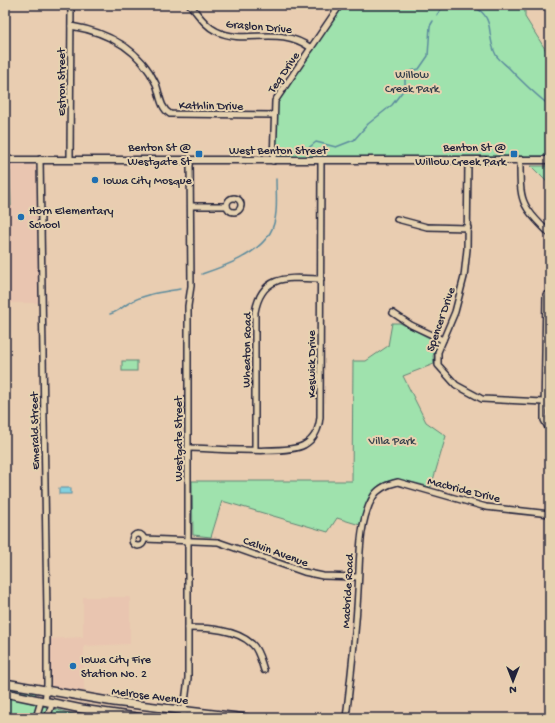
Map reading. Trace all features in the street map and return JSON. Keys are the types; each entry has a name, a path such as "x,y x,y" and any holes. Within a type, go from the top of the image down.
{"main road":[{"name":"Melrose Avenue","path":"5,683 184,714 246,718"},
{"name":"Melrose Avenue","path":"5,693 46,702 143,718"}],"street":[{"name":"Estron Street","path":"70,159 71,5"},
{"name":"Graslon Drive","path":"190,5 210,27 224,34 284,36 300,40 311,48"},
{"name":"Teg Drive","path":"273,161 274,106 277,97 340,5"},
{"name":"Kathlin Drive","path":"71,26 106,35 132,52 150,74 160,94 164,108 170,114 274,115"},
{"name":"Emerald Street","path":"40,159 46,702"},
{"name":"West Benton Street","path":"5,160 550,160"},
{"name":"Westgate Street","path":"184,714 188,678 190,160"},
{"path":"520,160 519,188 524,204 550,234"},
{"name":"Keswick Drive","path":"188,448 288,450 297,448 309,442 318,429 320,417 321,161"},
{"name":"Spencer Drive","path":"468,161 468,228 466,261 462,289 455,312 438,352 438,365 449,379 464,391 482,399 543,402"},
{"path":"191,206 227,206"},
{"path":"397,219 427,227 468,228"},
{"name":"Wheaton Road","path":"255,449 255,312 257,301 264,288 276,280 292,278 321,279"},
{"path":"546,295 548,331 543,402 544,420 550,431"},
{"path":"393,313 411,325 443,340"},
{"name":"Macbride Drive","path":"398,482 486,507 550,514"},
{"name":"Macbride Road","path":"346,718 361,536 373,498 382,488 398,482"},
{"name":"Calvin Avenue","path":"145,539 210,540 227,544 304,572 323,576 358,577"},
{"path":"188,628 223,631 247,640 258,652 264,670"},
{"path":"36,718 46,702"},
{"path":"46,702 47,718"}],"shaded area":[{"name":"Horn Elementary School","path":"5,163 30,163 36,167 39,303 5,303"},
{"path":"83,597 130,597 130,644 84,646 84,694 47,687 47,639 83,637"}],"green space":[{"name":"Willow Creek Park","path":"340,5 550,5 525,6 525,17 550,57 550,156 273,157 274,106"},
{"path":"531,166 550,166 550,185"},
{"path":"5,170 10,171 11,206 5,206"},
{"name":"Villa Park","path":"392,323 400,323 437,342 433,356 434,364 403,376 426,422 446,436 431,487 402,481 383,483 376,488 370,497 360,525 337,518 328,532 222,501 211,537 193,535 192,481 352,481 353,361 366,361 388,346"},
{"path":"122,361 137,361 137,371 122,371"},
{"path":"5,685 35,691 36,694 35,696 5,690"},
{"path":"5,696 84,717 93,718 5,718"}],"water":[{"path":"59,488 71,488 71,494 59,494"}],"waterway":[{"path":"436,5 441,9 466,6 479,10 488,22 493,47 497,57 550,106"},
{"path":"437,15 441,9"},
{"path":"306,150 316,142 336,147 354,140 368,124 392,105 405,88 405,77 411,71 419,69 428,56 430,26 433,21"},
{"path":"202,274 240,259 249,254 264,241 270,233 275,220 276,179"},
{"path":"110,314 141,297 180,289"}],"place":[{"name":"Benton St @ Westgate St","path":"199,154"},
{"name":"Benton St @ Willow Creek Park","path":"514,154"},
{"name":"Iowa City Mosque","path":"95,180"},
{"name":"Horn Elementary School","path":"21,217"},
{"name":"Iowa City Fire Station No. 2","path":"73,666"}]}
